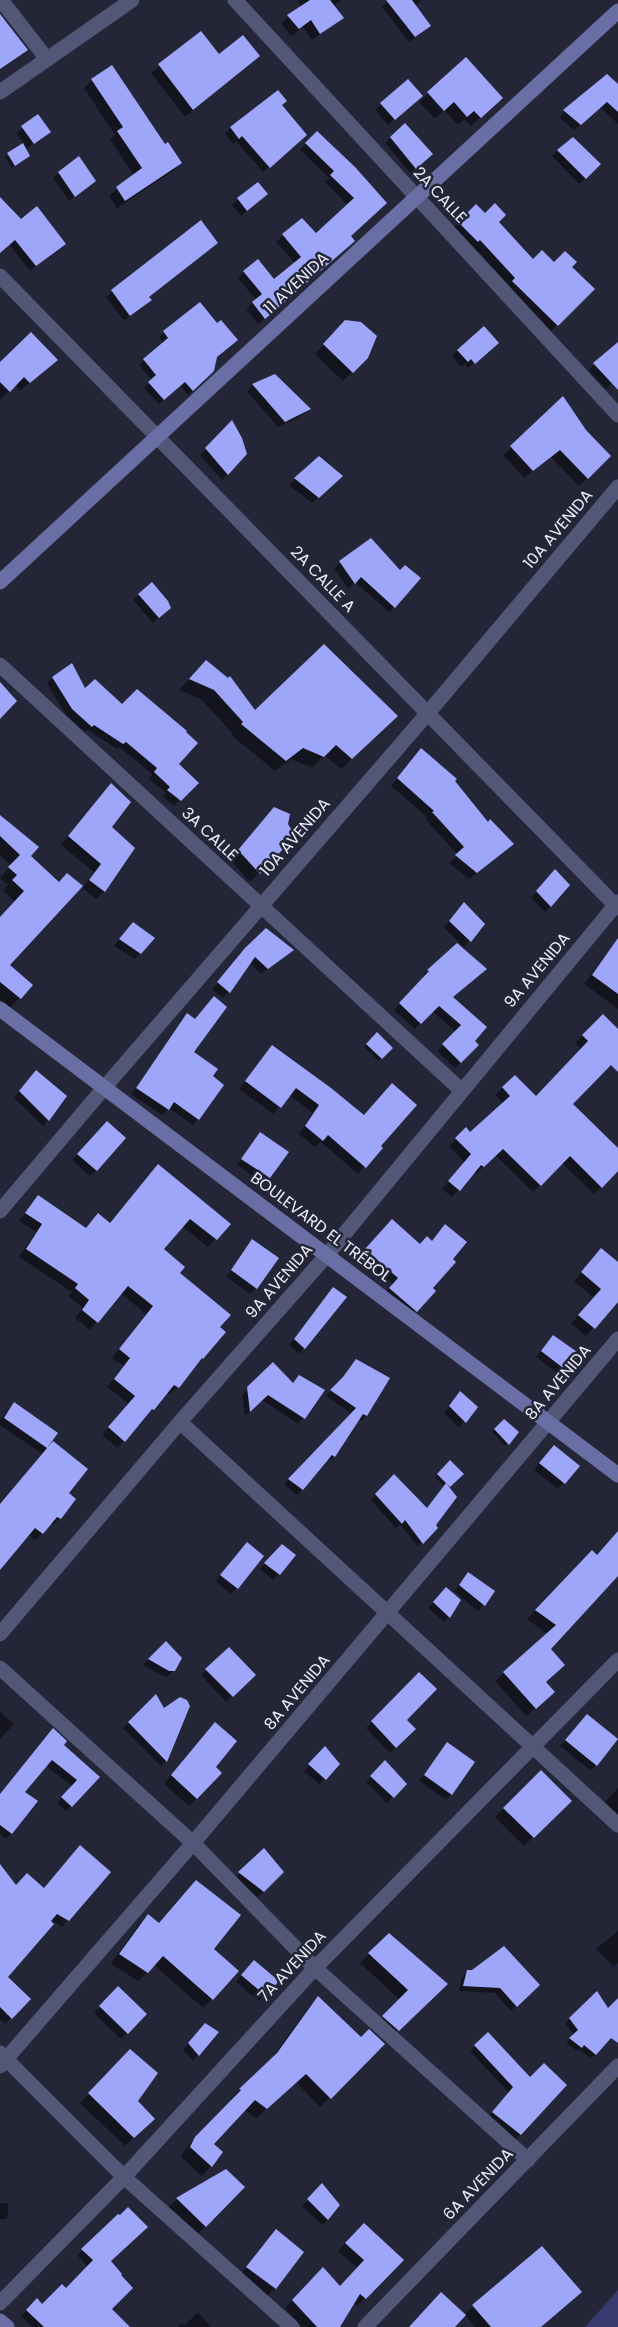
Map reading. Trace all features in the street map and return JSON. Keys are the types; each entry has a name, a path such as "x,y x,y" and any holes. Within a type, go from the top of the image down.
{"street":[{"path":"1,0 47,59"},
{"path":"0,92 132,0"},
{"name":"2A CALLE","path":"235,0 618,415"},
{"name":"11 AVENIDA","path":"0,582 618,11"},
{"name":"2A CALLE A","path":"0,276 617,905"},
{"name":"10A AVENIDA","path":"0,1211 260,906 428,713 618,487"},
{"name":"3A CALLE","path":"0,664 462,1091"},
{"name":"9A AVENIDA","path":"0,1634 180,1422 327,1255 617,905"},
{"name":"BOULEVARD EL TRÉBOL","path":"0,1009 618,1475"},
{"name":"8A AVENIDA","path":"2,2059 193,1843 550,1422 618,1339"},
{"path":"180,1422 618,1825"},
{"name":"7A AVENIDA","path":"0,2303 124,2177 315,1968 618,1660"},
{"path":"0,1668 193,1843 315,1968 528,2160"},
{"path":"2,2059 124,2177 292,2327"},
{"name":"6A AVENIDA","path":"365,2327 618,2066"},
{"path":"0,2320 7,2327"}],"shaded area":[{"path":"618,2290 618,2327 585,2327"}],"building":[{"path":"310,0 330,0 344,18 320,34 311,20 299,29 287,15"},
{"path":"386,0 412,0 431,26 415,37"},
{"path":"0,14 28,50 0,69"},
{"path":"201,31 219,54 243,35 260,56 193,110 158,64"},
{"path":"466,57 503,98 481,118 474,111 467,117 454,102 444,111 427,92"},
{"path":"112,65 165,144 168,142 182,163 125,201 116,187 142,168 117,131 123,127 91,79"},
{"path":"607,74 618,84 618,112 607,102 581,125 563,110"},
{"path":"408,79 423,96 395,120 380,103"},
{"path":"278,90 287,101 282,105 307,135 270,168 242,136 239,139 230,127"},
{"path":"38,114 51,132 34,144 21,126"},
{"path":"405,123 433,154 416,169 390,137"},
{"path":"317,131 355,167 387,203 351,236 355,241 265,319 252,302 262,294 243,271 258,259 274,279 301,257 282,234 302,218 316,233 354,198 330,175 334,171 305,143"},
{"path":"573,137 601,164 586,179 557,150"},
{"path":"23,143 30,156 15,166 7,153"},
{"path":"79,156 96,181 75,197 58,172"},
{"path":"258,182 268,194 247,211 237,198"},
{"path":"0,197 21,219 37,206 66,244 36,266 15,240 0,253"},
{"path":"495,203 506,215 499,222 533,259 542,250 554,262 565,251 577,262 572,267 595,289 558,326 512,281 515,278 480,240 478,242 458,222 476,204 485,213"},
{"path":"201,220 218,243 149,297 152,300 130,316 111,290"},
{"path":"200,302 217,323 221,320 238,340 217,357 214,371 193,391 185,382 164,400 148,382 156,375 143,359 168,338 163,331"},
{"path":"345,320 361,322 377,336 368,358 353,373 323,344"},
{"path":"484,326 499,343 475,364 471,359 468,362 457,350"},
{"path":"31,332 58,360 30,383 24,377 10,392 0,382 0,362"},
{"path":"618,342 618,390 593,363"},
{"path":"275,374 311,409 285,422 252,384"},
{"path":"563,396 586,430 611,456 588,479 560,450 533,471 510,446"},
{"path":"232,420 242,438 247,454 228,475 205,448"},
{"path":"319,456 343,476 319,498 294,478"},
{"path":"371,538 400,570 405,565 421,578 395,608 361,577 355,584 339,561"},
{"path":"152,582 168,601 171,608 159,618 138,594"},
{"path":"324,644 398,716 352,759 336,745 324,757 303,748 286,761 241,724 243,722 214,690 189,679 206,660 228,678 230,676 255,710"},
{"path":"72,663 85,688 95,679 122,704 137,689 187,731 198,743 179,764 199,783 181,801 167,790 170,787 154,772 157,768 126,742 123,744 94,725 92,727 72,709 52,677"},
{"path":"0,682 17,701 0,719"},
{"path":"421,748 457,779 455,781 488,822 490,819 514,844 477,873 455,855 464,847 432,812 434,811 397,778"},
{"path":"111,783 131,802 112,827 135,848 105,892 89,880 101,864 68,836"},
{"path":"274,807 290,814 288,824 295,836 260,874 238,850"},
{"path":"0,815 39,847 31,856 59,882 67,873 83,886 10,965 33,985 21,999 0,982 0,917 24,891 12,880 17,875 8,867 20,855 0,836"},
{"path":"555,869 570,885 551,907 536,891"},
{"path":"464,902 485,924 471,942 449,921"},
{"path":"133,922 155,938 141,954 119,939"},
{"path":"266,928 294,950 268,969 255,957 230,993 217,982 245,948"},
{"path":"618,938 618,994 592,975"},
{"path":"457,943 487,969 453,997 487,1027 475,1041 479,1045 461,1063 442,1044 461,1025 439,1006 421,1024 399,1003 429,971 427,970"},
{"path":"214,996 227,1007 194,1052 218,1069 213,1076 224,1085 199,1120 174,1102 169,1110 136,1088 187,1013 195,1019"},
{"path":"603,1014 618,1029 618,1072 611,1065 573,1104 618,1148 618,1171 602,1188 570,1156 541,1186 503,1149 484,1167 481,1165 460,1191 448,1181 471,1154 455,1138 466,1127 470,1132 510,1096 502,1087 515,1075 536,1096 588,1041 582,1035"},
{"path":"377,1032 393,1048 382,1059 366,1044"},
{"path":"272,1045 331,1088 364,1115 392,1083 417,1105 381,1146 383,1148 366,1168 328,1135 323,1141 305,1126 319,1105 296,1088 281,1108 245,1081"},
{"path":"36,1070 67,1096 49,1121 19,1091"},
{"path":"107,1121 126,1138 97,1171 77,1154"},
{"path":"260,1132 289,1152 270,1178 241,1159"},
{"path":"158,1164 231,1224 217,1240 190,1219 164,1249 185,1267 180,1273 231,1315 220,1327 226,1332 202,1358 179,1388 174,1385 125,1442 108,1427 135,1396 114,1379 130,1358 119,1349 153,1306 128,1286 98,1323 82,1310 89,1300 75,1288 78,1284 26,1249 42,1224 25,1213 38,1195 86,1228 98,1213 110,1223"},
{"path":"392,1219 420,1244 427,1236 432,1241 445,1224 467,1242 453,1259 456,1262 433,1288 436,1291 417,1312 389,1288 398,1278 365,1249"},
{"path":"252,1239 279,1258 257,1289 231,1270"},
{"path":"601,1248 618,1262 618,1302 595,1329 578,1315 601,1289 581,1272"},
{"path":"333,1287 347,1297 305,1349 294,1339"},
{"path":"553,1335 580,1354 567,1371 541,1351"},
{"path":"356,1359 390,1378 367,1416 363,1414 335,1457 332,1455 303,1490 288,1479 356,1408 330,1390 343,1377"},
{"path":"273,1362 293,1383 299,1375 325,1390 305,1419 268,1395 250,1412 247,1387"},
{"path":"460,1391 478,1407 466,1423 449,1406"},
{"path":"14,1402 58,1433 47,1448 4,1418"},
{"path":"504,1419 519,1432 509,1445 494,1429"},
{"path":"53,1441 88,1469 69,1493 76,1499 61,1519 57,1517 43,1534 35,1528 0,1570 0,1504"},
{"path":"554,1445 580,1466 565,1484 539,1463"},
{"path":"450,1460 464,1474 450,1487 437,1474"},
{"path":"394,1474 427,1508 446,1483 457,1497 436,1525 438,1528 423,1544 405,1520 402,1524 375,1494"},
{"path":"618,1531 618,1576 551,1649 565,1665 546,1682 555,1692 536,1709 503,1672 556,1625 535,1610 592,1550 597,1555"},
{"path":"247,1542 264,1556 238,1589 220,1575"},
{"path":"282,1544 296,1555 280,1575 264,1563"},
{"path":"468,1572 495,1591 485,1606 459,1585"},
{"path":"446,1587 461,1600 450,1618 433,1602"},
{"path":"166,1641 182,1658 175,1671 169,1671 148,1659"},
{"path":"229,1647 256,1675 233,1697 205,1669"},
{"path":"419,1672 437,1689 407,1720 416,1729 396,1748 371,1721"},
{"path":"156,1694 164,1708 180,1697 187,1700 190,1706 167,1762 128,1722"},
{"path":"587,1714 618,1739 597,1766 565,1740"},
{"path":"215,1722 237,1741 216,1767 222,1773 197,1799 171,1775"},
{"path":"53,1728 67,1741 64,1745 100,1777 72,1807 61,1797 77,1780 52,1760 25,1792 38,1801 12,1834 0,1825 0,1794"},
{"path":"447,1742 475,1762 452,1795 424,1775"},
{"path":"325,1746 340,1764 326,1780 308,1764"},
{"path":"385,1760 407,1784 394,1798 370,1776"},
{"path":"541,1770 572,1801 534,1838 503,1808"},
{"path":"80,1845 111,1872 69,1921 57,1914 51,1921 54,1924 8,1977 31,1999 12,2019 0,2007 0,1864 16,1885 27,1873 44,1888"},
{"path":"264,1848 284,1872 264,1892 238,1872"},
{"path":"196,1880 241,1915 214,1949 239,1971 213,2000 163,1956 148,1973 119,1954 148,1914 159,1923"},
{"path":"389,1933 448,1984 399,2031 382,2016 408,1990 368,1953"},
{"path":"504,1946 540,1985 517,2007 500,1988 463,1986 467,1970 472,1970"},
{"path":"254,1960 279,1981 266,1996 241,1975"},
{"path":"118,1986 147,2014 128,2034 99,2006"},
{"path":"597,1991 608,2008 618,1998 618,2043 611,2038 596,2055 584,2045 582,2048 569,2038 578,2030 569,2018"},
{"path":"318,1996 361,2037 369,2029 385,2044 331,2099 306,2074 267,2109 255,2100 214,2144 223,2152 212,2167 190,2147 195,2137 241,2090 239,2089 277,2053"},
{"path":"205,2023 219,2032 199,2056 188,2043"},
{"path":"488,2032 530,2077 544,2063 567,2085 521,2135 492,2112 513,2087 474,2045"},
{"path":"130,2049 158,2073 138,2101 155,2119 134,2138 88,2093"},
{"path":"226,2169 245,2187 206,2227 176,2198"},
{"path":"322,2183 340,2205 328,2220 307,2199"},
{"path":"128,2207 148,2227 111,2261 133,2288 112,2309 130,2327 44,2327 26,2310 37,2298 42,2304 62,2284 66,2288 93,2260 81,2249"},
{"path":"364,2223 404,2260 366,2299 360,2294 340,2327 317,2327 292,2300 323,2267 340,2286 364,2260 345,2243"},
{"path":"276,2229 304,2252 276,2289 246,2267"},
{"path":"542,2246 582,2292 541,2327 491,2327 472,2305"},
{"path":"441,2292 466,2315 455,2327 409,2327"}]}
